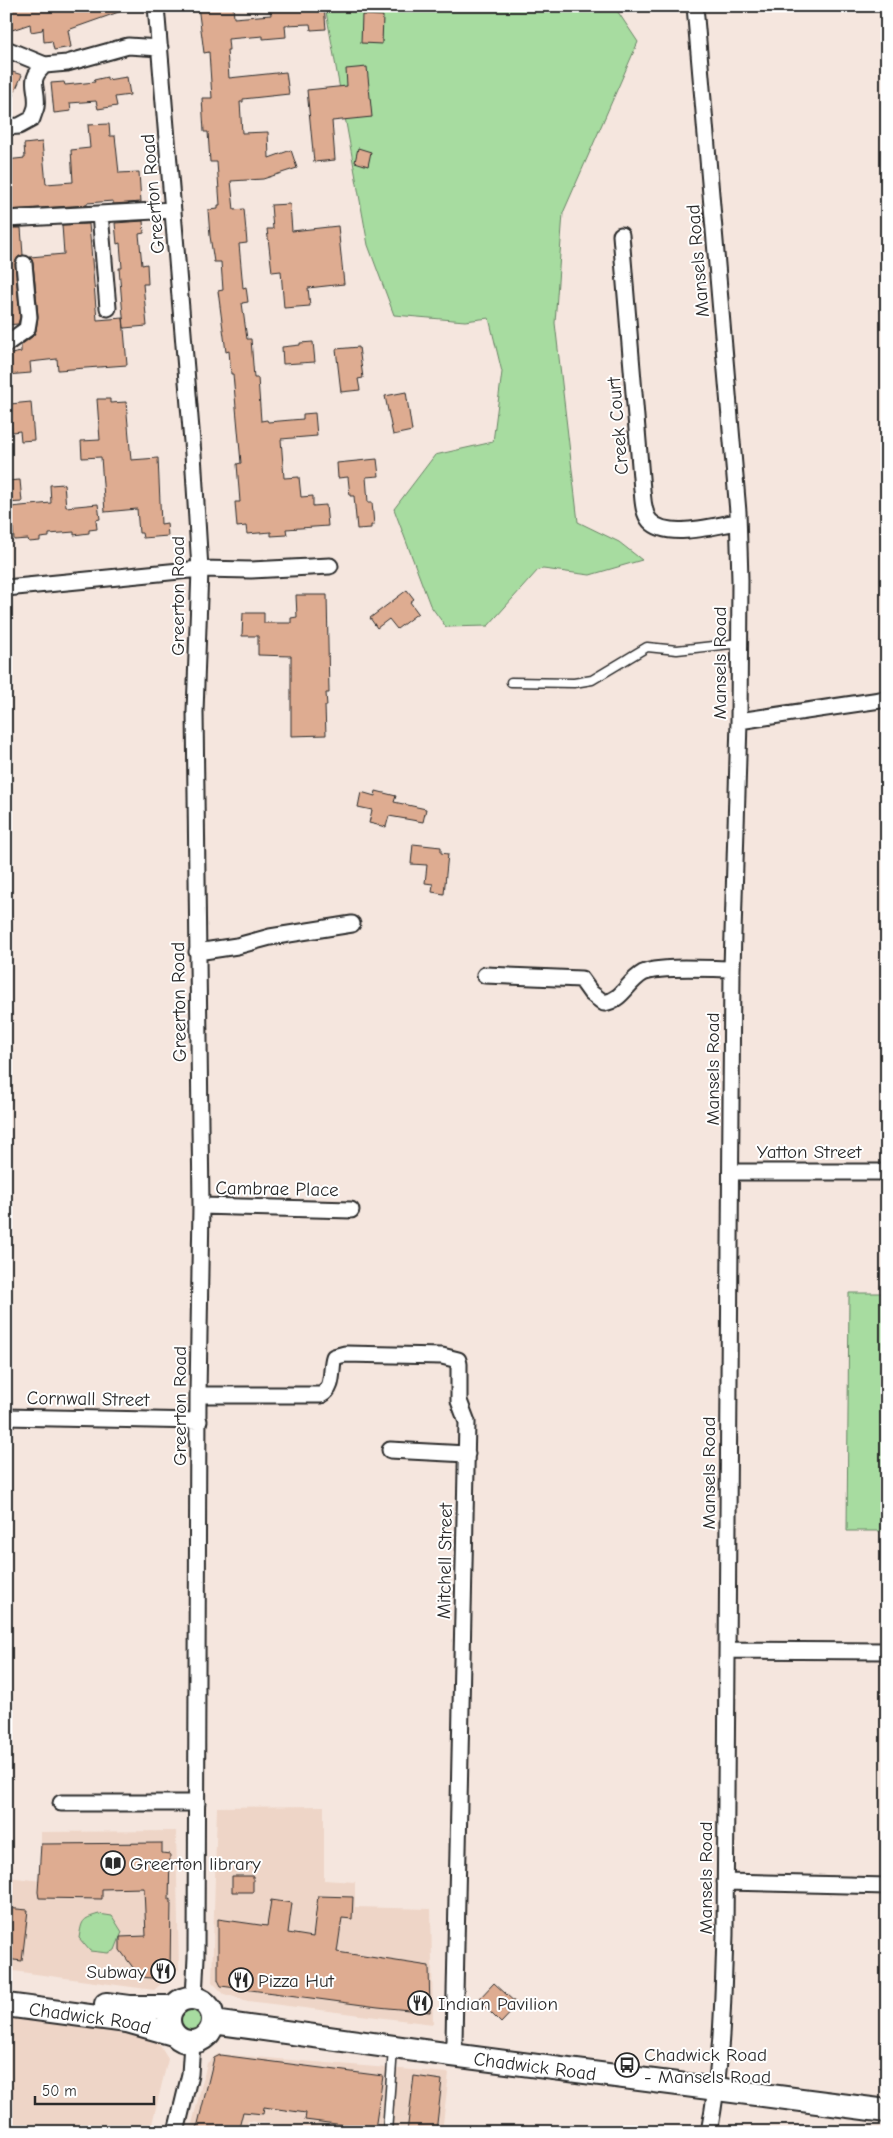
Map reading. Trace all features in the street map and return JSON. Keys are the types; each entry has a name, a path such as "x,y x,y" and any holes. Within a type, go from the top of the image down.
{"street":[{"name":"Greerton Road","path":"156,6 193,454 200,569 195,712 201,1206 198,1395 196,1957 194,1998"},
{"name":"Mansels Road","path":"695,6 738,522 740,643 732,970 727,1492 728,1650 722,2043 717,2089 709,2132"},
{"path":"6,49 45,65 67,63 128,46 160,48"},
{"path":"6,127 19,126 32,119 36,106 34,78 37,72 45,65"},
{"path":"6,219 173,210"},
{"path":"100,214 108,308"},
{"name":"Creek Court","path":"621,235 642,490 646,513 650,520 665,530 688,529 738,522"},
{"path":"6,344 27,328 29,317 24,264"},
{"path":"6,588 200,569 251,570 330,566"},
{"path":"739,721 887,699"},
{"path":"197,952 236,946 270,936 352,924"},
{"path":"485,975 581,979 591,993 604,1003 618,998 635,979 652,970 732,970"},
{"name":"Yatton Street","path":"731,1172 887,1172"},
{"name":"Cambrae Place","path":"201,1206 351,1210"},
{"name":"Mitchell Street","path":"198,1395 321,1395 325,1393 332,1378 334,1357 344,1354 453,1357 458,1360 459,1401 467,1422 467,1454 452,2055"},
{"name":"Cornwall Street","path":"6,1416 199,1421"},
{"path":"390,1450 467,1454"},
{"path":"728,1650 887,1651"},
{"path":"61,1803 197,1803"},
{"path":"725,1882 887,1886"},
{"name":"Chadwick Road","path":"6,1991 129,2007 173,2007"},
{"path":"176,2132 190,2074 183,2039 204,2039 212,2028 213,2022 210,2009 200,2000 194,1998"},
{"name":"Chadwick Road","path":"183,2039 168,2021 173,2007 179,2001 194,1998"},
{"name":"Chadwick Road","path":"6,2005 127,2021 183,2039"},
{"name":"Chadwick Road","path":"213,2022 887,2111"}],"lane":[{"path":"511,682 574,683 592,680 647,647 677,650 740,643"},
{"path":"387,2132 393,2047"}],"shaded area":[{"path":"324,1806 324,1880 355,1882 355,1907 431,1909 433,2024 248,2001 224,1994 212,1982 217,1807"},
{"path":"176,1831 179,1969 154,1990 6,1970 6,1877 42,1881 40,1832"},
{"path":"6,2011 151,2031 168,2059 150,2132 6,2132"},
{"path":"218,2054 449,2073 442,2132 309,2132 309,2128 248,2121 245,2132 190,2132 207,2063"}],"green space":[{"path":"325,6 614,6 638,42 563,213 555,323 578,522 619,542 642,560 590,575 538,570 488,626 446,627 430,605 394,509 435,455 493,442 502,372 489,318 465,321 394,315 368,245"},
{"path":"849,1293 887,1293 887,1531 847,1531"},
{"path":"99,1914 112,1916 122,1932 115,1950 108,1953 90,1951 79,1938 83,1922 89,1917"},
{"path":"191,2010 201,2017 202,2021 195,2031 191,2032 181,2025 180,2021 187,2011"}],"building":[{"path":"6,6 130,6 130,8 68,30 71,47 54,50 52,41 44,42 43,27 42,30 31,32 30,24 6,32"},
{"path":"198,6 233,6 234,18 271,15 270,6 324,6 326,29 311,30 310,24 285,25 286,37 263,39 263,36 228,39 229,50 227,50 229,78 286,72 289,94 243,99 243,102 240,102 242,133 268,132 269,158 291,150 297,168 263,179 231,181 234,210 244,209 247,243 239,244 243,288 246,287 248,302 242,303 247,339 251,339 254,378 258,378 261,421 303,419 303,414 315,413 317,436 281,439 284,478 299,477 301,497 313,496 313,506 326,505 328,526 286,529 287,535 271,536 271,532 247,534 246,526 237,527 235,502 240,502 237,464 241,463 233,374 231,374 229,351 226,352 218,291 223,290 221,262 214,262 210,236 208,210 218,209 218,205 220,205 217,162 210,162 208,132 204,132 202,98 212,98 209,52 204,53"},
{"path":"362,15 383,16 382,44 361,43"},
{"path":"367,67 372,117 332,121 335,160 314,162 307,90 347,86 346,69"},
{"path":"6,70 22,75 6,112"},
{"path":"107,77 107,80 127,77 130,95 115,97 117,106 98,109 96,101 70,103 71,111 54,113 51,83 64,82 65,85 95,82 94,80"},
{"path":"109,124 110,136 115,136 119,173 139,172 141,202 113,204 113,201 87,203 87,205 6,210 6,160 25,158 24,144 42,142 46,184 73,182 71,150 90,148 88,125"},
{"path":"358,148 371,152 368,166 355,162"},
{"path":"290,204 292,231 338,226 344,284 308,288 310,306 284,308 281,271 272,272 267,229 273,229 271,205"},
{"path":"143,221 144,233 139,234 142,265 147,264 148,284 143,284 147,326 124,328 119,268 122,268 120,243 117,244 115,223"},
{"path":"89,224 97,320 123,318 127,365 58,370 57,359 30,362 31,373 6,375 6,355 21,352 21,345 32,337 36,331 38,316 33,263 30,257 64,254 62,225"},
{"path":"6,228 21,228 23,255 18,257 15,264 20,317 18,324 6,325"},
{"path":"313,342 315,362 283,364 282,347"},
{"path":"359,347 363,378 358,379 360,390 341,392 336,349"},
{"path":"406,392 412,431 393,435 385,396"},
{"path":"97,399 110,399 110,403 126,402 131,460 158,458 161,524 167,523 168,536 143,538 142,533 139,533 137,509 105,512 101,457 82,458 81,441 100,440"},
{"path":"31,402 34,440 21,441 20,431 12,432 10,404"},
{"path":"377,459 379,476 366,477 368,502 372,502 374,525 371,525 371,528 357,529 354,496 350,496 348,477 338,478 337,463"},
{"path":"20,480 22,502 6,503 6,481"},
{"path":"64,484 66,507 98,504 100,519 96,520 97,529 89,530 89,533 74,535 74,532 49,534 49,537 40,538 40,541 29,542 28,539 14,540 11,507 51,503 50,485"},
{"path":"407,590 414,599 410,602 418,613 397,629 389,619 377,628 370,618"},
{"path":"296,595 327,595 329,693 326,693 327,706 325,706 326,735 291,736 291,656 258,655 258,636 242,636 243,613 264,613 264,623 291,623 291,618 297,617"},
{"path":"376,791 396,796 394,802 426,809 423,822 389,816 386,827 369,823 372,810 358,807 361,792 375,796"},
{"path":"413,844 441,847 441,853 448,854 444,894 432,892 433,884 425,883 427,865 411,864"},
{"path":"162,1843 162,1853 170,1854 169,1900 171,1899 170,1973 163,1979 140,1977 120,1950 120,1937 146,1936 144,1888 102,1889 102,1899 39,1898 38,1892 41,1844"},
{"path":"232,1876 253,1876 253,1892 232,1892"},
{"path":"318,1896 353,1897 352,1919 342,1918 337,1952 429,1966 430,2012 221,1986 218,1980 218,1919 267,1926 271,1900 292,1903 288,1933 313,1937"},
{"path":"6,1908 28,1910 22,1961 6,1959"},
{"path":"494,1983 518,2005 501,2023 478,2000"},
{"path":"220,2055 383,2076 375,2129 305,2120 306,2113 264,2107 263,2114 243,2112 238,2132 196,2132 214,2058"},
{"path":"414,2076 442,2080 436,2132 407,2132"}],"place":[{"name":"Greerton library","path":"113,1863"},
{"name":"Subway","path":"163,1971"},
{"name":"Pizza Hut","path":"241,1980"},
{"name":"Indian Pavilion","path":"420,2003"},
{"name":"Chadwick Road - Mansels Road","path":"627,2065"}]}
